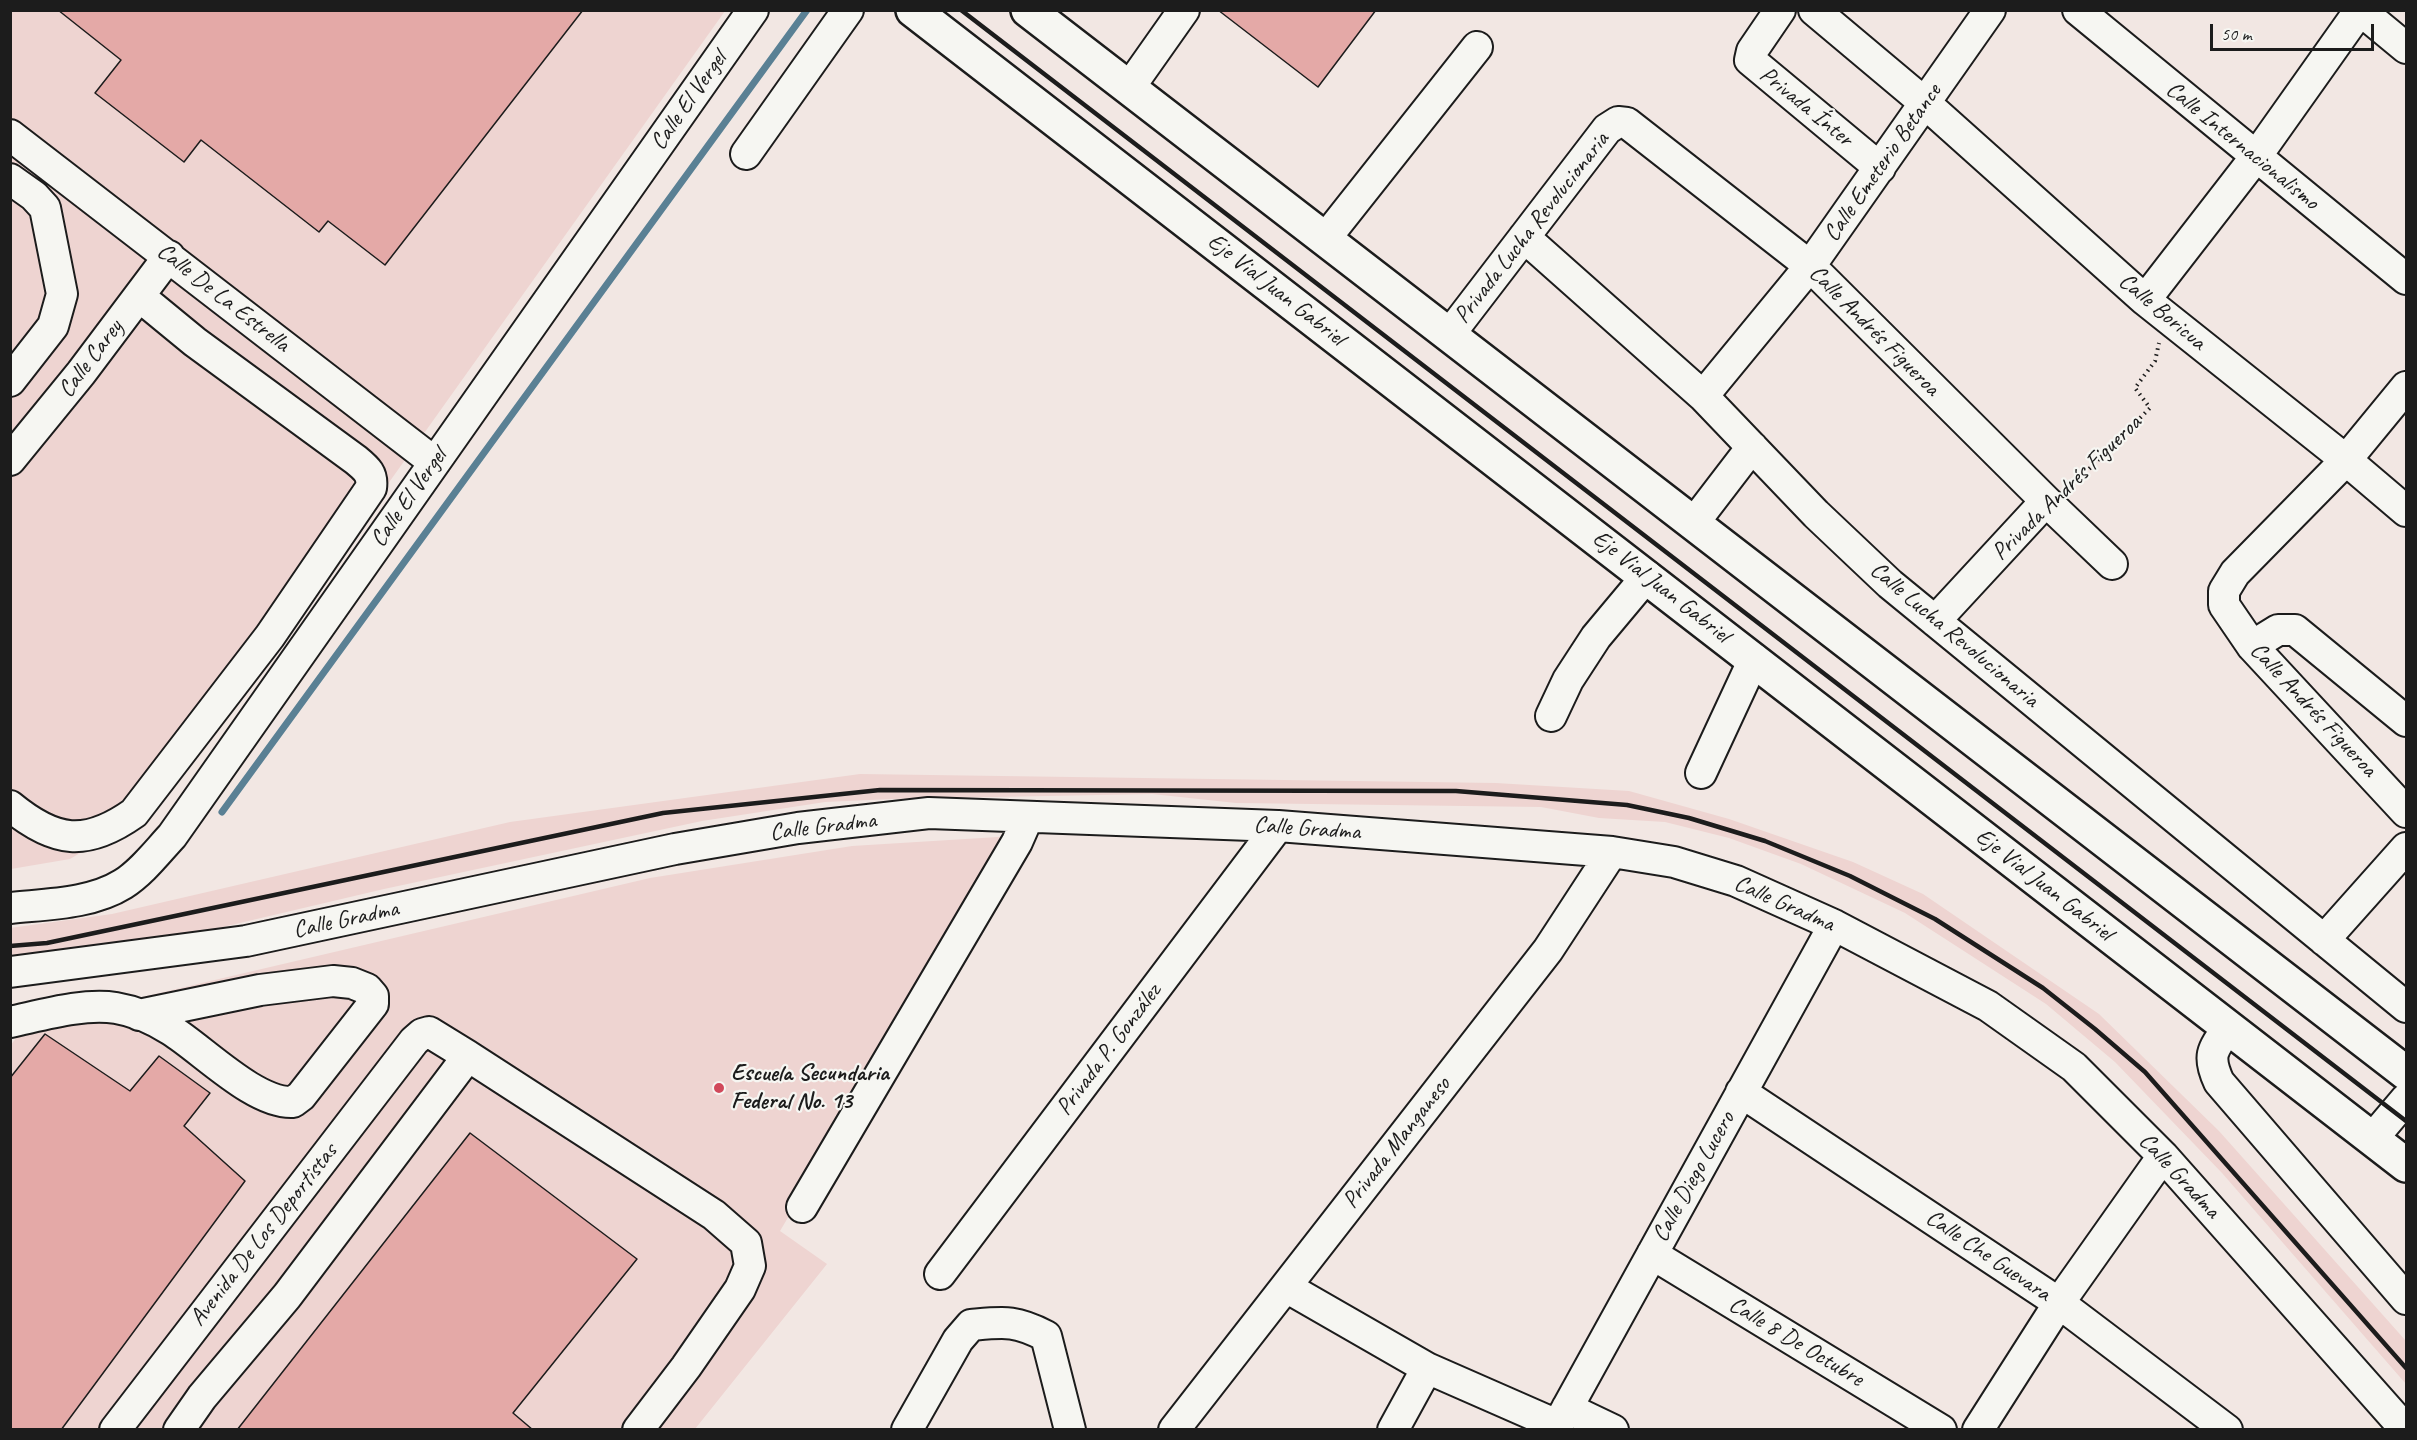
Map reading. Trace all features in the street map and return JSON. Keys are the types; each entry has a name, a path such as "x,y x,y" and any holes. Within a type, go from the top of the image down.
{"main road":[{"name":"Eje Vial Juan Gabriel","path":"913,10 2228,1028 2404,1160"},
{"path":"1038,14 1129,88 1324,239 2406,1073"}],"street":[{"name":"Calle El Vergel","path":"10,908 80,900 104,893 123,884 172,836 753,10"},
{"path":"746,154 848,10"},
{"path":"1129,88 1184,10"},
{"name":"Privada Ínter","path":"1780,10 1752,51 1750,60 1880,168"},
{"name":"Calle Boricua","path":"1814,10 1926,104 2155,309 2346,459 2406,511"},
{"name":"Calle Emeterio Betance","path":"1703,396 1810,266 1990,10"},
{"name":"Calle Internacionalismo","path":"2078,10 2255,158 2406,279"},
{"path":"2155,309 2255,158 2360,11 2406,48"},
{"path":"1324,239 1477,47"},
{"name":"Privada Lucha Revolucionaria","path":"1449,335 1607,129 1618,122"},
{"name":"Calle Andrés Figueroa","path":"1618,122 1635,128 1810,266 2112,564"},
{"name":"Calle De La Estrella","path":"10,135 434,462"},
{"path":"10,179 34,196 45,208 62,294 53,326 10,381"},
{"name":"Calle Lucha Revolucionaria","path":"1524,237 1703,396 1890,584 2406,1006"},
{"name":"Calle Carey","path":"10,460 81,373 169,256"},
{"path":"10,806 27,820 48,831 66,836 87,837 117,825 134,813 270,636 371,488 372,479 368,470 195,342 139,296"},
{"path":"2346,459 2406,387"},
{"path":"1693,524 1752,447"},
{"name":"Calle Andrés Figueroa","path":"2346,459 2235,573 2224,591 2224,605 2252,646 2404,802"},
{"name":"Privada Andrés Figueroa","path":"1935,621 2046,501"},
{"path":"1551,716 1568,680 1596,637 1647,576"},
{"path":"2252,646 2278,630 2295,630 2406,721"},
{"path":"1701,773 1754,659"},
{"name":"Calle Gradma","path":"10,972 246,941 675,849 798,828 929,813 1278,826 1612,852 1674,862 1736,881 1833,925 1988,1006 2074,1067 2163,1156 2406,1430"},
{"path":"802,1207 1017,842 1028,817"},
{"name":"Privada P. González","path":"940,1274 1278,826"},
{"path":"2324,940 2406,848"},
{"name":"Privada Manganeso","path":"1174,1430 1548,950 1612,852"},
{"name":"Calle Diego Lucero","path":"1559,1421 1833,925"},
{"path":"11,1022 82,1009 114,1008 139,1014 171,1030 225,1071 271,1100 293,1102 301,1096 373,1004 373,996 367,989 352,983 333,981 260,990 139,1014"},
{"path":"2228,1028 2213,1049 2212,1066 2219,1082 2406,1299"},
{"name":"Avenida De Los Deportistas","path":"128,1425 414,1041 422,1034 429,1032 468,1056"},
{"path":"179,1430 202,1397 287,1296 468,1056 714,1215 746,1243 750,1266 740,1289 686,1367 638,1430"},
{"name":"Calle Che Guevara","path":"1742,1092 2059,1303 2228,1430"},
{"path":"2373,1138 2406,1099"},
{"path":"1978,1430 2059,1303 2163,1156"},
{"name":"Calle 8 De Octubre","path":"1652,1254 1941,1430"},
{"path":"1286,1287 1427,1368 1559,1421 1613,1430"},
{"path":"907,1430 958,1340 970,1325 999,1323 1022,1324 1046,1336 1070,1430"},
{"path":"1393,1430 1427,1368"}],"path":[{"name":"Privada Andrés Figueroa","path":"2046,501 2068,490 2150,408 2134,388 2155,361 2155,309"}],"shaded area":[{"path":"11,11 725,11 246,683 148,813 70,859 11,869"},
{"path":"860,774 1496,783 1629,791 1729,819 1853,862 1923,894 2099,1014 2219,1131 2406,1341 2406,1384 2222,1173 2115,1062 2046,1004 1905,913 1801,864 1729,838 1665,822 1599,818 1541,807 1236,803 1152,794 825,802 702,821 384,889 172,939 11,960 10,928 112,914 510,822"},
{"path":"1014,836 780,1231 827,1264 695,1429 11,1429 10,1046 27,1024 650,878 852,846"}],"building":[{"path":"58,10 583,10 385,265 328,221 319,232 201,140 184,162 95,93 121,60"},
{"path":"1218,10 1376,10 1318,87"},
{"path":"45,1034 130,1091 159,1056 210,1093 184,1126 245,1181 61,1430 10,1430 10,1078"},
{"path":"470,1133 637,1259 513,1413 533,1430 237,1430"}],"waterway":[{"path":"222,812 807,10"}],"railway":[{"path":"961,10 2406,1121"},
{"path":"10,946 47,943 663,813 880,790 1456,791 1627,805 1689,818 1765,841 1850,876 1935,919 2043,988 2145,1072 2406,1368"}],"place":[{"name":"Escuela Secundaria Federal No. 13","path":"719,1088"}]}
